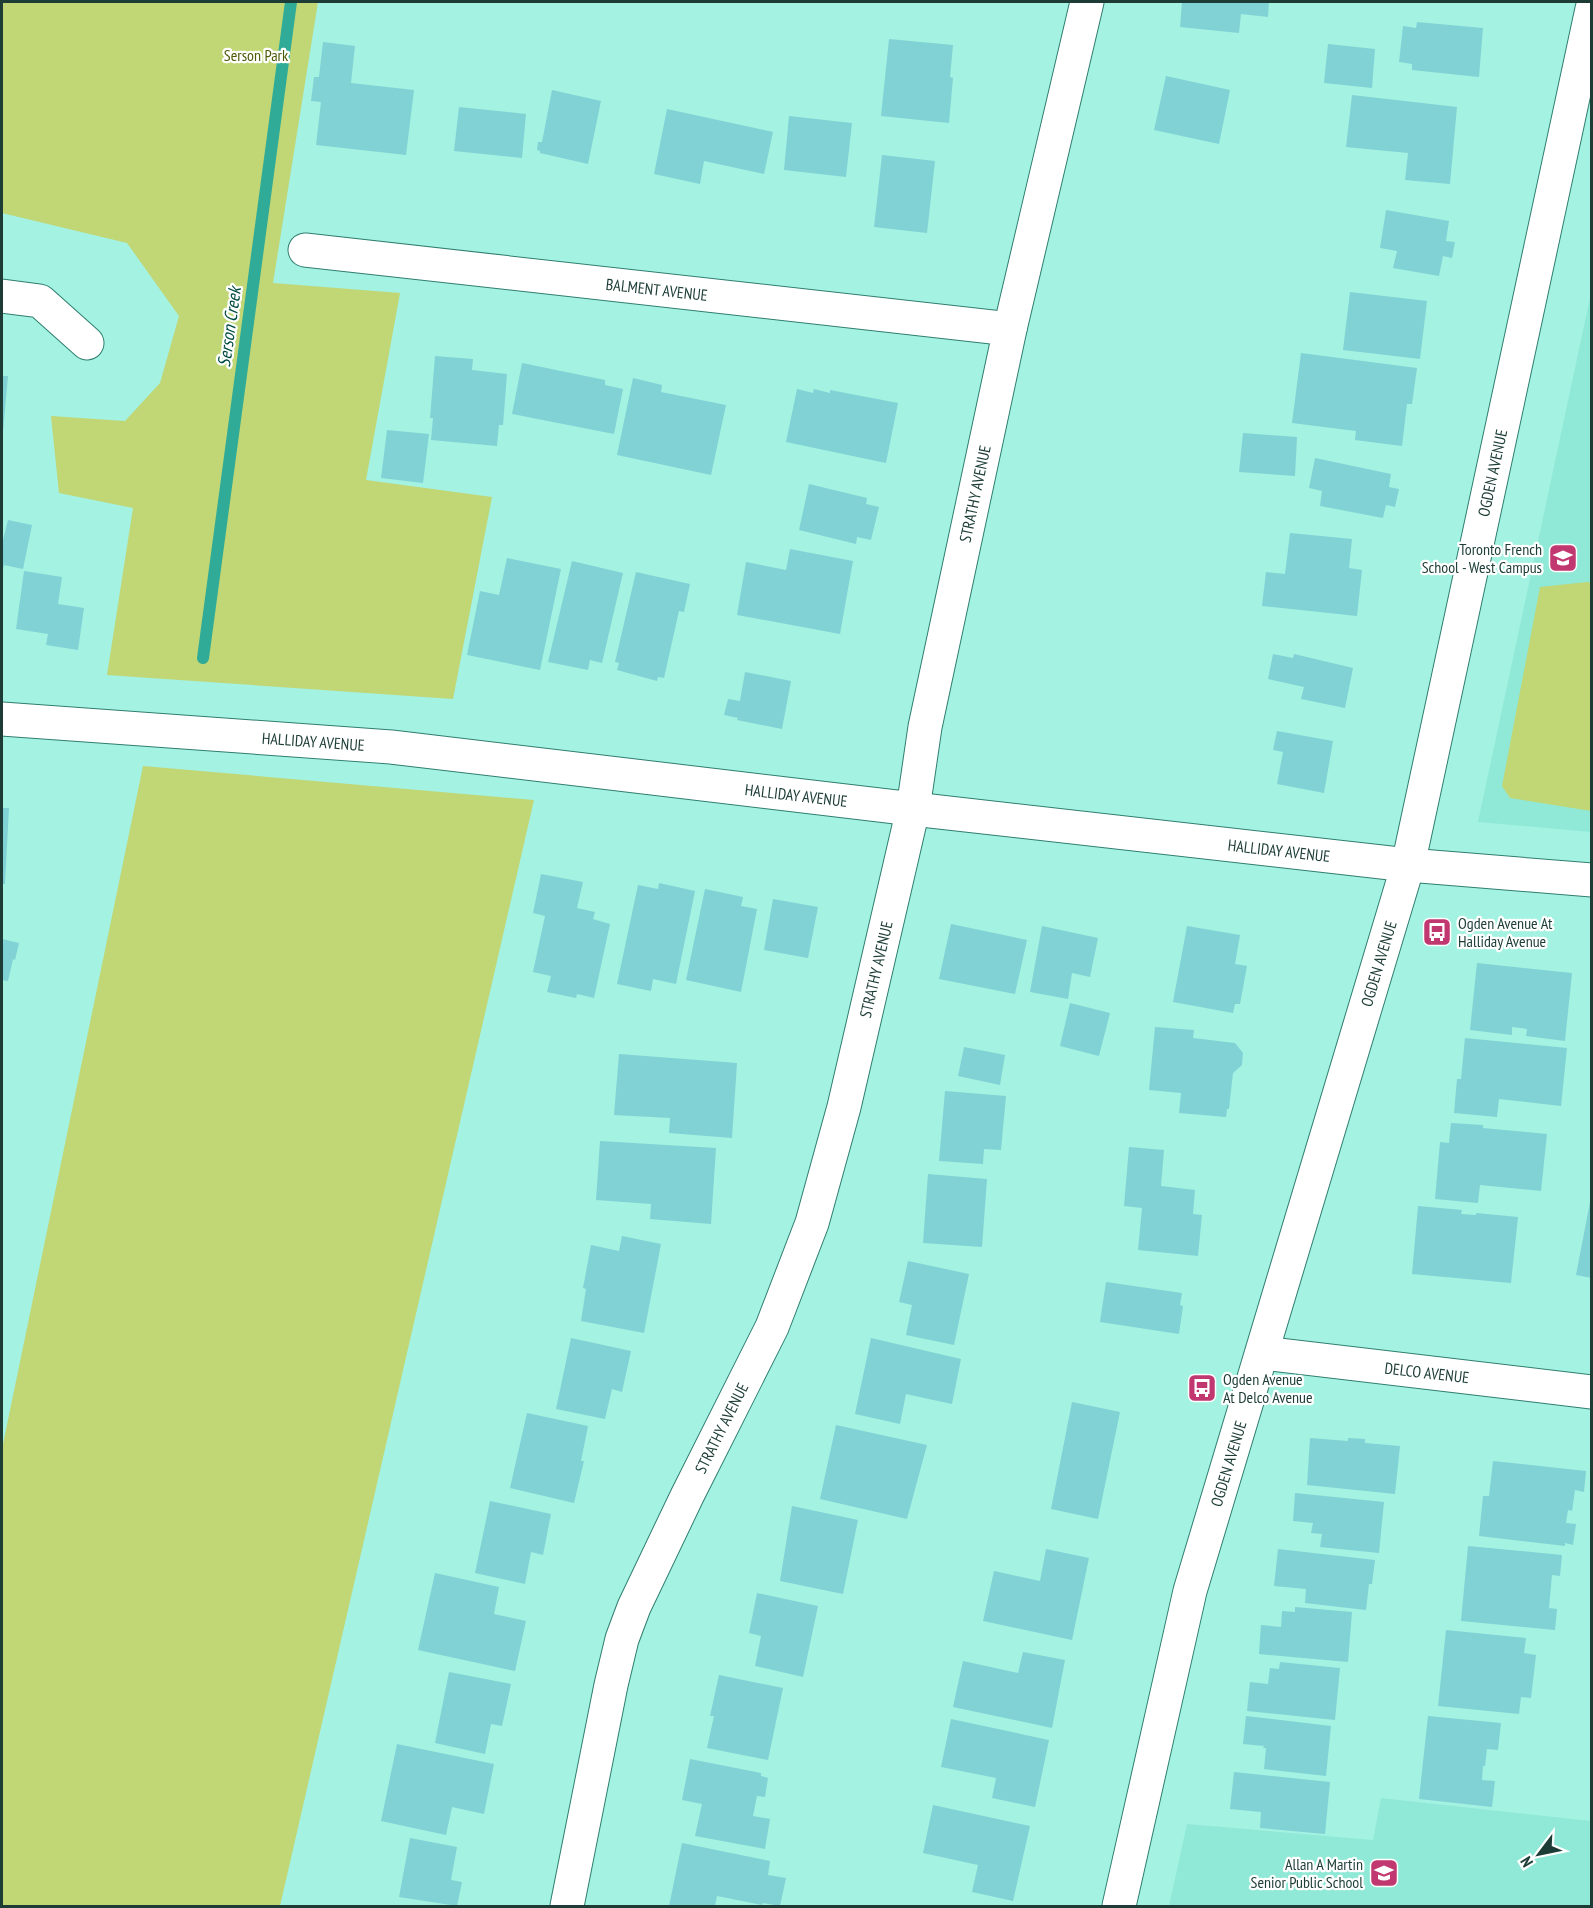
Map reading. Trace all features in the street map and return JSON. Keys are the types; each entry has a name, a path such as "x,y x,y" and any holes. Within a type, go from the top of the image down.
{"street":[{"name":"STRATHY AVENUE","path":"567,1906 622,1639 634,1607 687,1496 772,1327 812,1223 844,1107 914,809 925,727 1010,329 1087,2"},
{"name":"OGDEN AVENUE","path":"1119,1906 1190,1591 1408,865 1592,9"},
{"name":"BALMENT AVENUE","path":"305,250 1010,329"},
{"path":"2,296 40,301 87,343"},
{"name":"HALLIDAY AVENUE","path":"2,719 391,747 1408,865 1592,880"},
{"name":"DELCO AVENUE","path":"1262,1353 1592,1392"}],"shaded area":[{"name":"Toronto French School - West Campus","path":"1591,293 1591,832 1478,822"},
{"name":"Allan A Martin Senior Public School","path":"1381,1798 1591,1821 1591,1906 1169,1906 1187,1824 1373,1840"}],"green space":[{"name":"Serson Park","path":"2,2 318,2 273,283 400,293 366,480 492,497 453,699 107,675 133,508 59,493 51,416 125,421 160,383 179,316 127,243 2,213"},
{"path":"1592,583 1591,811 1510,798 1502,786 1540,587"},
{"path":"143,766 534,800 280,1906 2,1906 2,1449"}],"building":[{"path":"1182,2 1269,2 1268,17 1241,14 1239,33 1180,27"},
{"path":"1417,22 1483,28 1479,77 1412,70 1412,64 1399,62 1403,26 1416,28"},
{"path":"889,39 953,45 949,123 881,116"},
{"path":"323,42 355,46 351,83 414,90 406,155 316,145 321,102 311,101 314,77 319,77"},
{"path":"1328,44 1375,49 1372,88 1324,83"},
{"path":"1166,76 1230,90 1219,144 1154,130"},
{"path":"552,90 601,101 588,164 540,153 537,150 538,142 542,142"},
{"path":"1352,95 1457,107 1450,184 1405,180 1408,153 1346,147"},
{"path":"459,107 526,114 522,158 454,151"},
{"path":"667,109 773,132 764,174 704,161 700,184 654,174"},
{"path":"789,116 852,123 846,177 784,170"},
{"path":"882,155 935,161 927,233 874,227"},
{"path":"1386,210 1449,221 1446,241 1455,242 1452,258 1443,256 1439,276 1393,268 1397,251 1380,248"},
{"path":"1350,292 1427,301 1420,359 1343,350"},
{"path":"1301,353 1417,368 1412,404 1407,404 1402,446 1355,440 1356,431 1292,423"},
{"path":"435,356 473,359 472,370 507,374 503,425 499,425 497,446 431,440 433,418 430,418"},
{"path":"522,363 605,380 605,385 623,389 614,434 512,414"},
{"path":"2,376 8,376 3,432 2,432"},
{"path":"633,378 662,385 661,392 726,405 711,475 617,455"},
{"path":"797,389 813,393 814,389 830,393 830,390 898,403 886,463 786,442"},
{"path":"387,430 429,434 423,483 381,478"},
{"path":"1243,433 1297,437 1295,476 1239,472"},
{"path":"1315,458 1391,474 1389,487 1399,489 1395,507 1386,505 1383,518 1320,506 1322,491 1309,488"},
{"path":"809,484 867,498 866,504 879,507 871,540 857,537 856,544 799,530"},
{"path":"8,520 32,525 23,569 4,565 2,574 2,544"},
{"path":"1290,533 1352,539 1349,568 1362,570 1357,616 1262,606 1266,572 1285,574"},
{"path":"790,549 853,561 840,634 737,615 746,562 786,570"},
{"path":"507,558 561,569 540,670 467,655 480,591 499,595"},
{"path":"572,561 623,573 602,663 590,660 588,670 548,662"},
{"path":"24,571 62,577 58,604 84,608 78,650 46,645 48,634 16,629"},
{"path":"636,572 690,584 684,612 679,611 664,678 658,677 657,681 617,670 619,663 615,662"},
{"path":"1273,654 1293,658 1294,654 1353,668 1345,708 1301,699 1304,687 1268,679"},
{"path":"745,672 791,681 782,729 737,720 738,718 724,715 728,699 740,701"},
{"path":"1277,731 1333,741 1324,793 1277,784 1283,752 1273,750"},
{"path":"2,808 9,808 5,884 2,884"},
{"path":"541,874 583,882 577,908 595,912 593,919 610,924 594,998 577,994 576,998 547,992 551,976 533,972 545,916 533,913"},
{"path":"659,883 695,891 676,984 653,979 651,991 617,984 638,885 658,889"},
{"path":"705,889 743,897 741,906 757,909 741,992 686,980"},
{"path":"773,899 818,907 808,958 764,950"},
{"path":"951,924 1027,940 1015,994 939,979"},
{"path":"1042,926 1098,938 1090,977 1072,973 1068,999 1030,992"},
{"path":"1187,926 1240,935 1235,964 1247,966 1240,1004 1235,1004 1233,1013 1173,1002"},
{"path":"2,939 19,943 8,981 2,980"},
{"path":"1477,963 1572,973 1565,1041 1526,1036 1527,1029 1512,1027 1512,1035 1470,1030"},
{"path":"1070,1003 1110,1013 1099,1056 1060,1046"},
{"path":"1155,1027 1194,1030 1193,1038 1235,1043 1243,1053 1242,1065 1233,1073 1226,1117 1179,1113 1181,1093 1149,1090"},
{"path":"1465,1038 1567,1048 1561,1106 1499,1099 1497,1117 1454,1113 1457,1079 1461,1079"},
{"path":"964,1047 1005,1055 1000,1085 958,1076"},
{"path":"619,1054 737,1063 732,1138 669,1133 670,1118 614,1115"},
{"path":"945,1091 1006,1096 1001,1150 984,1149 983,1164 939,1161"},
{"path":"1451,1123 1547,1134 1541,1191 1480,1185 1478,1203 1435,1199 1440,1142 1449,1143"},
{"path":"600,1141 716,1148 711,1224 650,1219 651,1204 596,1200"},
{"path":"1129,1147 1164,1150 1161,1186 1195,1190 1193,1214 1202,1215 1198,1256 1138,1250 1142,1208 1124,1206"},
{"path":"928,1174 987,1179 982,1247 923,1243"},
{"path":"1590,1202 1592,1202 1592,1278 1576,1275"},
{"path":"1418,1206 1462,1210 1461,1214 1518,1217 1511,1283 1412,1274"},
{"path":"622,1236 661,1244 644,1333 581,1321 586,1289 583,1288 591,1245 619,1251"},
{"path":"908,1261 969,1274 954,1345 906,1335 912,1305 899,1302"},
{"path":"1106,1282 1182,1293 1180,1305 1183,1306 1179,1334 1100,1322"},
{"path":"571,1338 631,1351 622,1392 612,1389 605,1419 556,1409"},
{"path":"871,1338 961,1359 952,1404 906,1394 900,1424 855,1414"},
{"path":"1072,1402 1120,1412 1098,1519 1051,1509"},
{"path":"527,1413 588,1426 581,1461 584,1461 574,1503 510,1488"},
{"path":"836,1425 927,1445 907,1519 820,1499"},
{"path":"1310,1438 1348,1441 1348,1438 1365,1439 1365,1443 1400,1446 1395,1494 1307,1485"},
{"path":"1493,1461 1586,1471 1584,1492 1575,1490 1572,1511 1568,1510 1566,1523 1576,1524 1573,1545 1479,1536 1483,1496 1489,1496"},
{"path":"1295,1493 1384,1502 1379,1553 1320,1547 1322,1534 1311,1533 1313,1523 1293,1521"},
{"path":"490,1501 551,1514 543,1555 531,1552 525,1584 475,1573"},
{"path":"792,1506 858,1520 843,1594 780,1581"},
{"path":"1468,1546 1562,1555 1560,1576 1552,1575 1549,1608 1557,1609 1555,1630 1461,1621"},
{"path":"1046,1549 1089,1558 1072,1640 983,1621 994,1571 1040,1581"},
{"path":"1278,1549 1375,1560 1366,1610 1305,1603 1306,1589 1274,1586"},
{"path":"435,1573 499,1587 494,1614 526,1621 515,1671 418,1650"},
{"path":"757,1593 818,1606 803,1677 755,1666 761,1636 749,1633"},
{"path":"1295,1607 1352,1612 1348,1662 1259,1654 1261,1625 1281,1627 1282,1611 1295,1612"},
{"path":"1446,1630 1526,1638 1524,1653 1536,1655 1531,1698 1521,1697 1519,1714 1438,1706"},
{"path":"1023,1652 1065,1660 1052,1728 953,1707 963,1661 1018,1673"},
{"path":"1280,1662 1340,1668 1335,1720 1247,1711 1250,1682 1268,1684 1270,1668 1279,1669"},
{"path":"449,1672 511,1684 502,1726 491,1724 485,1754 435,1743"},
{"path":"719,1675 783,1688 768,1760 707,1748 714,1716 710,1716"},
{"path":"1246,1716 1331,1726 1326,1776 1264,1769 1266,1748 1243,1744"},
{"path":"1428,1716 1501,1723 1498,1750 1487,1749 1485,1766 1483,1766 1482,1780 1495,1781 1492,1807 1419,1799"},
{"path":"951,1719 1049,1740 1035,1807 992,1798 996,1778 941,1767"},
{"path":"397,1744 494,1764 484,1814 452,1807 446,1835 381,1821"},
{"path":"690,1759 761,1773 761,1776 768,1778 765,1797 757,1796 753,1816 770,1819 765,1849 695,1836 702,1804 682,1800"},
{"path":"1234,1772 1330,1782 1325,1834 1260,1828 1261,1812 1230,1809"},
{"path":"933,1805 1030,1826 1013,1901 972,1892 978,1865 923,1853"},
{"path":"410,1838 457,1847 451,1880 462,1882 457,1906 399,1897"},
{"path":"682,1843 770,1861 768,1875 786,1878 780,1906 763,1903 762,1905 717,1896 715,1906 669,1906"}],"waterway":[{"name":"Serson Creek","path":"203,658 291,2"}],"place":[{"name":"Toronto French School - West Campus","path":"1563,558"},
{"name":"Ogden Avenue At Halliday Avenue","path":"1437,932"},
{"name":"Ogden Avenue At Delco Avenue","path":"1202,1388"},
{"name":"Allan A Martin Senior Public School","path":"1384,1873"}]}
